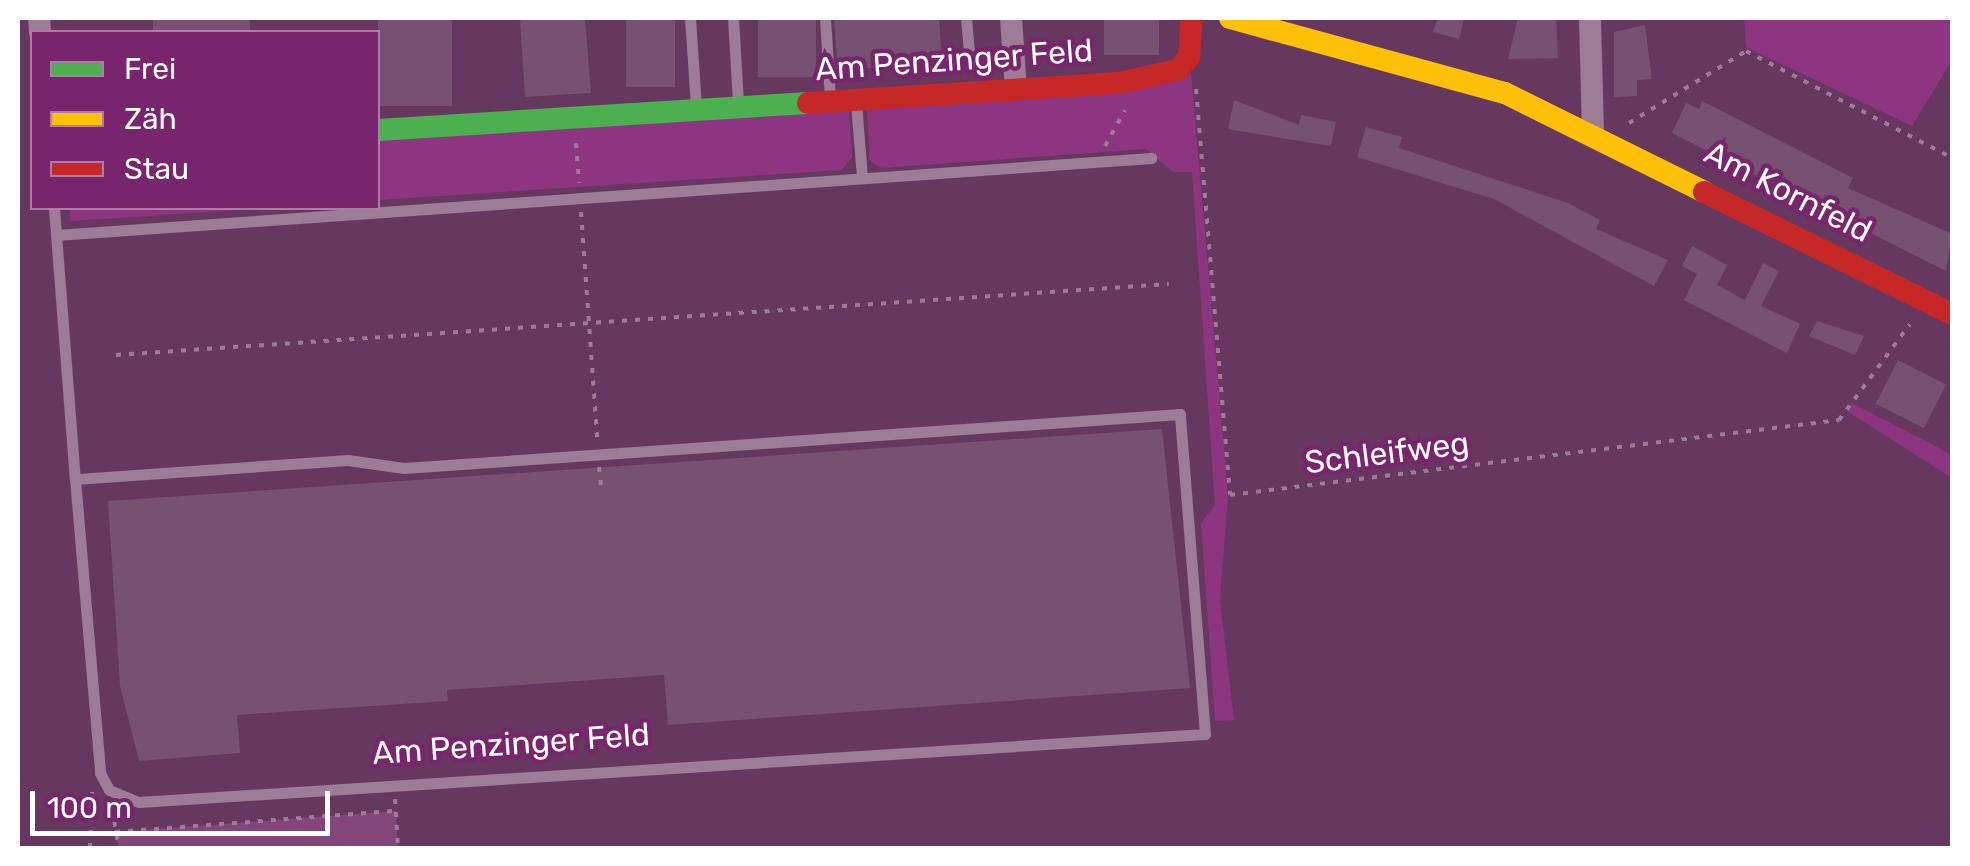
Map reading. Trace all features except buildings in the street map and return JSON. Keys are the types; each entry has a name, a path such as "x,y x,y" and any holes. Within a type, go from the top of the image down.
{"street":[{"path":"1011,18 1016,88"},
{"path":"1189,57 1192,18"},
{"name":"Am Kornfeld","path":"1230,18 1415,63 1600,133 1952,314"},
{"path":"1590,18 1600,133"},
{"name":"Am Penzinger Feld","path":"380,130 1140,79 1178,70 1189,57"}],"lane":[{"path":"690,18 696,109"},
{"path":"733,18 738,106"},
{"path":"824,18 830,100"},
{"path":"966,18 969,54"},
{"path":"856,99 862,178"},
{"path":"56,235 1151,158"},
{"path":"54,210 100,774 109,790"},
{"name":"Am Penzinger Feld","path":"109,790 139,802 1205,734 1180,414 598,454"},
{"path":"75,479 598,454"}],"path":[{"path":"1600,133 1746,51 1952,158"},
{"name":"Schleifweg","path":"1189,57 1230,495 1839,420 1915,318"},
{"path":"1094,162 1140,79"},
{"path":"574,118 601,485"},
{"path":"116,355 1169,284"},
{"path":"1898,309 1927,324"},
{"path":"90,848 87,802 100,774"},
{"path":"393,784 398,848"},
{"path":"109,790 119,848"},
{"path":"115,832 396,811"}],"shaded area":[{"path":"1744,18 1952,18 1952,60 1912,126 1746,47"},
{"path":"1191,73 1228,495 1220,601 1234,720 1215,721 1201,523 1215,505 1192,172 1173,172 1146,149 881,168 870,161 867,109"},
{"path":"849,110 852,157 842,170 380,200 380,141"},
{"path":"70,210 239,210 70,221"},
{"path":"1852,403 1952,455 1952,478 1847,411"},
{"path":"396,811 398,848 119,848 115,832"}],"traffic: fast":[{"path":"380,130 808,103"}],"traffic: slow":[{"path":"1230,18 1505,93 1704,192"}],"traffic: jam":[{"path":"808,103 1118,83 1178,70 1189,57 1192,18"},
{"path":"1704,192 1952,314"}]}
